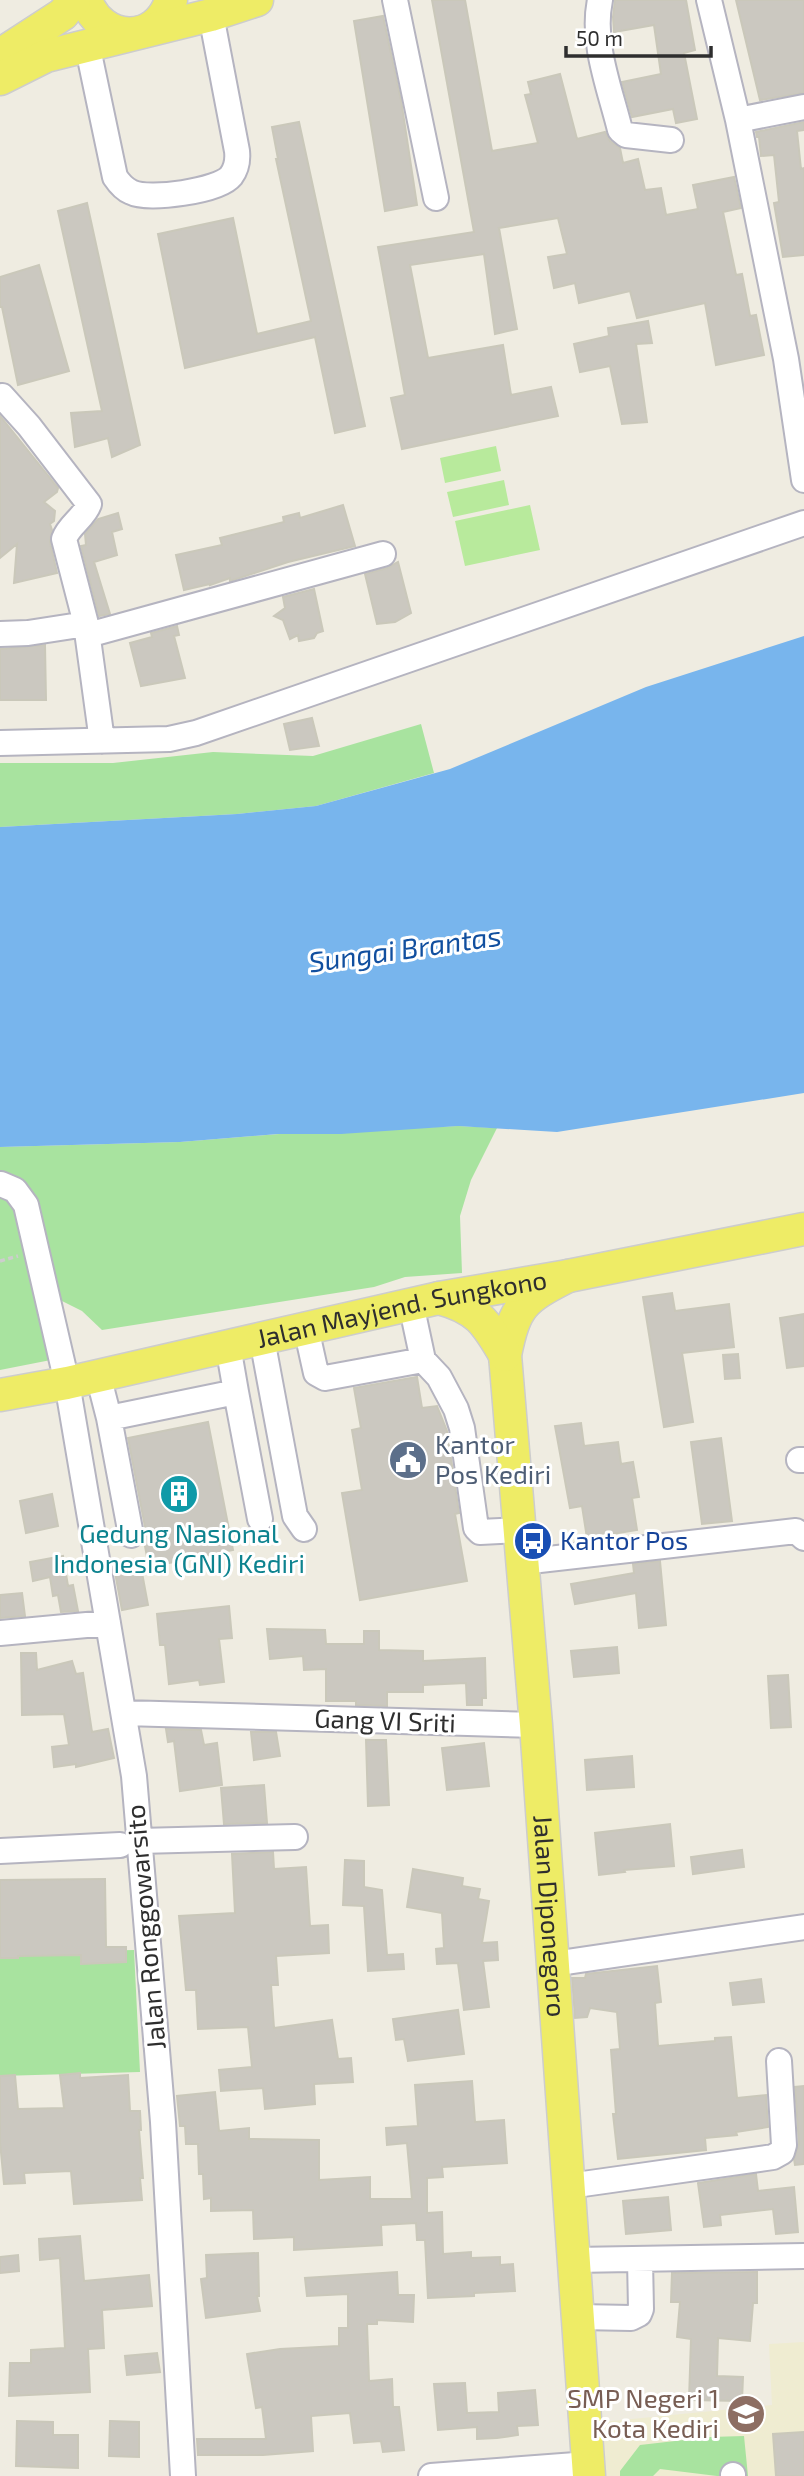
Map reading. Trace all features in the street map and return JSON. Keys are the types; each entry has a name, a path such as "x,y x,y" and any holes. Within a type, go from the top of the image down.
{"main road":[{"path":"0,55 63,14 74,0"},
{"path":"86,0 96,19 105,27 116,32 139,33 158,22 166,13 171,0"},
{"path":"0,79 46,56 211,15 257,0"},
{"name":"Jalan Mayjend. Sungkono","path":"0,1395 98,1376 425,1301 568,1276 804,1229"},
{"name":"Jalan Diponegoro","path":"568,1276 535,1293 520,1307 510,1329 505,1355 536,1725 589,2470"},
{"path":"425,1301 462,1304 478,1316 505,1355"}],"street":[{"path":"395,0 436,198"},
{"path":"600,0 596,18 597,38 620,130 626,135 671,140"},
{"path":"709,0 795,358 802,473"},
{"path":"87,44 115,177 131,193 150,197 172,196 225,182 232,176 238,164 211,15"},
{"path":"738,120 804,107"},
{"path":"1,392 89,504 64,539 87,629 102,741"},
{"path":"0,743 169,739 196,733 287,699 804,523"},
{"path":"0,634 87,629 383,554"},
{"name":"Jalan Ronggowarsito","path":"2,1184 15,1190 26,1205 67,1382 124,1713 134,1840 163,2122 183,2476"},
{"path":"425,1301 423,1360 439,1377 456,1409 462,1428 478,1531 519,1530"},
{"path":"306,1328 316,1373 325,1378 423,1360"},
{"path":"262,1339 295,1516 304,1529"},
{"path":"228,1346 260,1519"},
{"path":"98,1376 109,1418 131,1535"},
{"path":"109,1418 236,1392"},
{"path":"522,1562 796,1531 804,1538"},
{"path":"0,1633 108,1623"},
{"name":"Gang VI Sriti","path":"124,1713 536,1725"},
{"path":"0,1852 134,1840 295,1838"},
{"path":"553,1964 804,1927"},
{"path":"569,2186 774,2157 782,2152 784,2145 779,2061"},
{"path":"574,2260 804,2256"},
{"path":"579,2317 631,2318 639,2314 640,2260"},
{"path":"431,2476 589,2470"}],"shaded area":[{"name":"SMP Negeri 1 Kota Kediri","path":"804,2342 804,2476 606,2476 602,2422 772,2405 769,2344"}],"green space":[{"path":"496,446 501,471 445,483 440,458"},
{"path":"504,480 509,505 453,517 447,492"},
{"path":"530,505 540,550 465,566 455,521"},
{"path":"421,724 434,773 316,806 237,814 0,827 0,763 113,763 213,752 313,756"},
{"path":"458,1126 497,1128 471,1180 460,1216 462,1273 405,1277 374,1287 102,1330 82,1311 60,1300 67,1329 66,1357 0,1370 0,1147 180,1142 279,1134"},
{"path":"134,1950 140,2072 0,2076 0,1953"},
{"path":"744,2436 748,2476 717,2476 660,2469 653,2476 620,2476 620,2471 640,2445"}],"water":[{"name":"Sungai Brantas","path":"804,636 804,1093 557,1132 458,1126 341,1134 278,1134 180,1142 0,1147 0,827 237,814 316,806 450,769 646,687"}],"building":[{"path":"432,0 465,0 492,151 538,143 525,95 531,94 528,82 560,74 577,139 605,132 610,141 620,148 623,163 638,159 645,190 661,188 666,215 698,209 693,185 734,177 741,208 723,212 736,275 742,274 750,316 756,315 764,355 716,365 705,303 637,318 630,291 579,303 575,283 554,288 548,257 567,254 558,218 499,228 517,329 495,334 484,254 410,265 428,358 503,345 511,395 551,387 558,416 402,449 391,398 405,395 378,247 474,232"},
{"path":"615,0 686,0 695,50 684,53 697,119 676,123 673,109 632,117 622,82 661,74 654,25 614,32"},
{"path":"736,0 804,0 804,93 760,100"},
{"path":"383,16 401,100 417,205 385,211 354,21"},
{"path":"299,122 365,426 335,433 315,337 185,368 158,234 233,218 257,334 311,321 276,159 272,127"},
{"path":"804,122 804,130 797,131 801,169 804,168 804,255 783,257 774,203 779,202 774,155 761,156 756,132"},
{"path":"87,203 140,445 112,457 108,438 75,447 71,413 102,411 58,211"},
{"path":"39,265 69,371 18,385 0,307 0,277"},
{"path":"648,321 652,343 636,344 647,422 622,424 610,366 580,372 574,344 609,336 608,328"},
{"path":"0,416 58,488 57,492 44,502 55,511 54,521 50,524 50,542 57,573 14,583 17,544 0,558"},
{"path":"343,505 355,546 288,562 230,581 230,578 184,590 176,555 222,545 220,538 284,522 283,517 299,513 300,518"},
{"path":"118,513 122,529 112,532 117,555 94,562 110,614 99,616 81,546 86,545 85,534 98,519"},
{"path":"398,562 411,613 395,622 377,624 365,574"},
{"path":"314,589 323,631 317,633 314,638 299,641 298,635 290,639 283,620 274,616 285,608 283,597"},
{"path":"177,626 179,635 174,636 185,678 141,686 130,643 152,637 151,633"},
{"path":"45,645 46,700 0,700 0,649"},
{"path":"312,718 319,746 290,750 284,724"},
{"path":"672,1293 675,1311 729,1304 734,1347 682,1353 693,1422 664,1427 643,1297"},
{"path":"804,1314 804,1366 787,1368 780,1318"},
{"path":"738,1354 740,1378 725,1379 723,1355"},
{"name":"Kantor Pos Kediri","path":"417,1377 422,1408 437,1406 447,1431 459,1513 455,1514 467,1581 360,1600 342,1493 362,1490 352,1430 361,1428 354,1388"},
{"name":"Gedung Nasional Indonesia (GNI) Kediri","path":"208,1422 233,1550 149,1567 144,1541 146,1532 128,1438"},
{"path":"581,1423 584,1446 618,1442 621,1464 633,1462 639,1497 632,1498 637,1530 587,1538 582,1506 570,1508 555,1426"},
{"path":"721,1438 732,1521 702,1524 691,1442"},
{"path":"52,1494 58,1526 26,1533 20,1501"},
{"path":"63,1556 68,1586 73,1585 78,1611 61,1612 58,1595 53,1596 50,1577 33,1581 30,1562"},
{"path":"660,1561 666,1625 639,1628 636,1593 575,1604 571,1584 634,1573 633,1564"},
{"path":"140,1562 148,1605 122,1610 114,1567"},
{"path":"22,1593 25,1616 0,1618 0,1595"},
{"path":"229,1606 232,1638 219,1639 224,1682 200,1685 199,1680 169,1684 165,1645 160,1645 157,1614"},
{"path":"267,1629 325,1630 326,1644 364,1644 364,1631 379,1631 379,1650 423,1651 423,1661 485,1658 486,1698 482,1698 482,1705 467,1705 466,1683 423,1685 423,1692 387,1692 387,1706 356,1705 356,1701 326,1701 326,1669 304,1670 303,1656 270,1659"},
{"path":"617,1647 619,1673 574,1677 571,1651"},
{"path":"21,1653 36,1653 37,1670 72,1661 76,1674 83,1673 92,1732 108,1729 114,1758 76,1767 76,1764 54,1767 52,1747 69,1745 64,1714 22,1715"},
{"path":"788,1675 791,1727 771,1728 768,1676"},
{"path":"166,1729 201,1730 204,1745 217,1743 222,1785 180,1791 174,1741 168,1742"},
{"path":"251,1732 276,1732 280,1756 254,1760"},
{"path":"366,1740 386,1740 389,1805 368,1806"},
{"path":"484,1743 489,1786 447,1790 442,1748"},
{"path":"632,1756 634,1787 587,1790 585,1760"},
{"path":"264,1785 267,1823 224,1824 221,1788"},
{"path":"670,1824 674,1866 599,1875 595,1833"},
{"path":"742,1850 744,1867 693,1874 691,1857"},
{"path":"273,1852 274,1869 306,1867 310,1926 328,1925 329,1953 276,1956 278,1985 271,1985 274,2028 332,2020 338,2059 351,2058 353,2082 314,2084 315,2104 265,2109 263,2088 221,2091 219,2070 252,2067 248,2027 198,2029 196,1990 186,1990 179,1916 235,1913 232,1854"},
{"path":"345,1860 364,1861 364,1887 382,1890 387,1955 403,1954 404,1969 368,1971 364,1906 343,1905"},
{"path":"413,1869 463,1878 462,1886 480,1889 478,1899 489,1901 482,1943 497,1942 498,1960 483,1961 489,2007 464,2010 458,1963 437,1964 436,1949 444,1948 442,1913 407,1907"},
{"path":"105,1879 106,1947 126,1947 126,1962 81,1964 81,1955 0,1958 0,1880"},
{"path":"657,1966 661,2002 655,2003 658,2046 731,2037 737,2098 766,2095 768,2127 736,2132 737,2135 705,2138 706,2150 618,2159 613,2114 616,2114 611,2050 620,2049 617,2012 590,2008 587,2017 575,2018 572,1978"},
{"path":"761,1979 764,2002 733,2005 730,1983"},
{"path":"458,2010 464,2054 408,2061 404,2039 396,2040 393,2019"},
{"path":"80,2073 80,2078 128,2075 130,2111 140,2111 142,2200 74,2204 71,2171 24,2173 25,2183 4,2184 0,2142 0,2076 15,2075 18,2109 64,2108 60,2075"},
{"path":"472,2081 475,2122 504,2120 507,2163 442,2167 443,2177 427,2178 427,2213 442,2212 443,2254 471,2252 471,2258 500,2257 500,2265 513,2264 515,2291 428,2298 425,2240 417,2240 416,2223 381,2225 382,2245 294,2250 294,2237 254,2239 253,2210 211,2211 211,2198 204,2199 203,2174 199,2174 198,2144 186,2144 185,2126 180,2126 177,2096 215,2092 219,2131 249,2128 249,2139 319,2140 319,2180 370,2177 370,2199 412,2199 407,2143 387,2145 386,2128 418,2126 415,2085"},
{"path":"804,2086 804,2164 795,2165 794,2159 799,2144 795,2087"},
{"path":"756,2174 758,2191 794,2187 798,2232 776,2234 773,2209 720,2215 721,2225 704,2227 698,2183"},
{"path":"668,2197 671,2230 626,2234 623,2201"},
{"path":"80,2236 84,2281 149,2275 152,2306 102,2310 104,2348 88,2349 90,2392 9,2396 10,2363 31,2363 31,2350 65,2348 60,2258 40,2260 39,2239"},
{"path":"258,2253 257,2296 260,2311 206,2318 201,2279 207,2278 206,2255"},
{"path":"18,2255 19,2271 0,2273 0,2257"},
{"path":"397,2272 398,2295 414,2295 413,2322 377,2320 377,2324 367,2324 369,2381 392,2379 393,2407 399,2407 404,2450 383,2452 381,2441 354,2443 350,2413 311,2416 313,2451 263,2455 198,2455 197,2439 266,2439 262,2407 256,2408 247,2354 280,2349 339,2346 339,2328 348,2328 348,2294 307,2296 305,2278"},
{"path":"757,2272 757,2303 753,2303 750,2341 718,2338 717,2376 743,2377 742,2401 689,2400 691,2339 677,2337 680,2302 671,2302 672,2273"},
{"path":"157,2353 160,2372 127,2375 125,2356"},
{"path":"465,2383 467,2413 499,2412 498,2393 535,2390 538,2425 517,2426 518,2435 477,2439 477,2427 438,2430 434,2384"},
{"path":"17,2421 53,2422 53,2435 78,2435 78,2468 16,2466"},
{"path":"110,2421 139,2422 139,2457 109,2456"},
{"path":"804,2432 804,2476 776,2476 773,2434"}],"place":[{"name":"Kantor Pos Kediri","path":"408,1460"},
{"name":"Gedung Nasional Indonesia (GNI) Kediri","path":"179,1494"},
{"name":"Kantor Pos","path":"533,1541"},
{"name":"SMP Negeri 1 Kota Kediri","path":"746,2414"}]}
